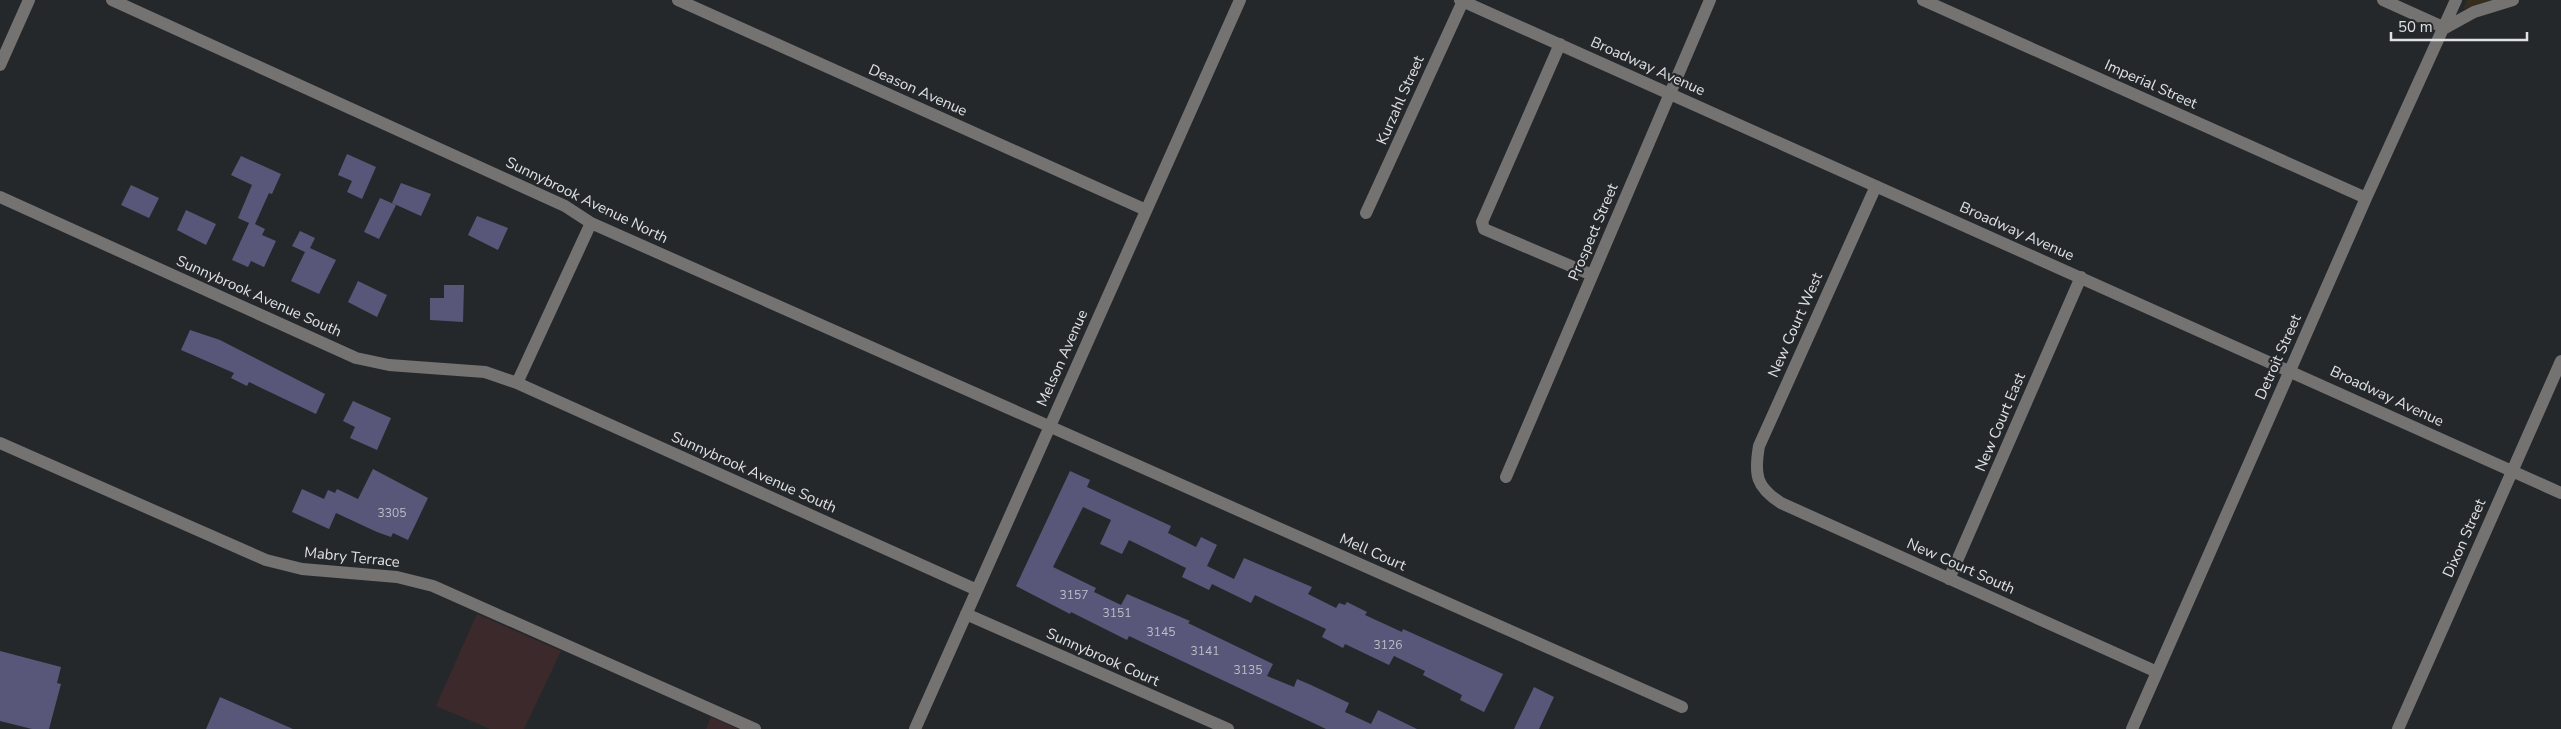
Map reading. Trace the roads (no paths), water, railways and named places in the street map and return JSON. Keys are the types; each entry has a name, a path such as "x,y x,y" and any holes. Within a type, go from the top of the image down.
{"street":[{"path":"0,65 29,0"},
{"name":"Sunnybrook Avenue North","path":"112,0 565,206 591,223 1050,427"},
{"name":"Deason Avenue","path":"678,0 1146,210"},
{"name":"Melson Avenue","path":"915,729 1240,0"},
{"name":"Prospect Street","path":"1506,477 1710,0"},
{"name":"Imperial Street","path":"1923,0 2366,198"},
{"path":"2383,0 2445,28 2474,12 2513,0"},
{"name":"Detroit Street","path":"2132,729 2366,198 2445,28 2456,0"},
{"name":"Broadway Avenue","path":"1462,1 2290,370 2561,493"},
{"name":"Kurzahl Street","path":"1366,213 1462,1"},
{"path":"1560,44 1482,222 1484,229 1592,275"},
{"name":"New Court West","path":"1758,481 1756,464 1759,446 1876,186"},
{"name":"Sunnybrook Avenue South","path":"0,197 356,358 389,366 485,372 517,383 977,590"},
{"path":"517,383 591,223"},
{"name":"New Court East","path":"1950,579 2081,277"},
{"name":"Dixon Street","path":"2398,729 2561,361"},
{"name":"Mell Court","path":"1050,427 1682,707"},
{"name":"Mabry Terrace","path":"0,443 266,560 302,570 397,577 433,586 755,729"},
{"name":"New Court South","path":"1758,481 1766,494 1780,503 2157,672"},
{"name":"Sunnybrook Court","path":"966,614 1228,729"}]}
